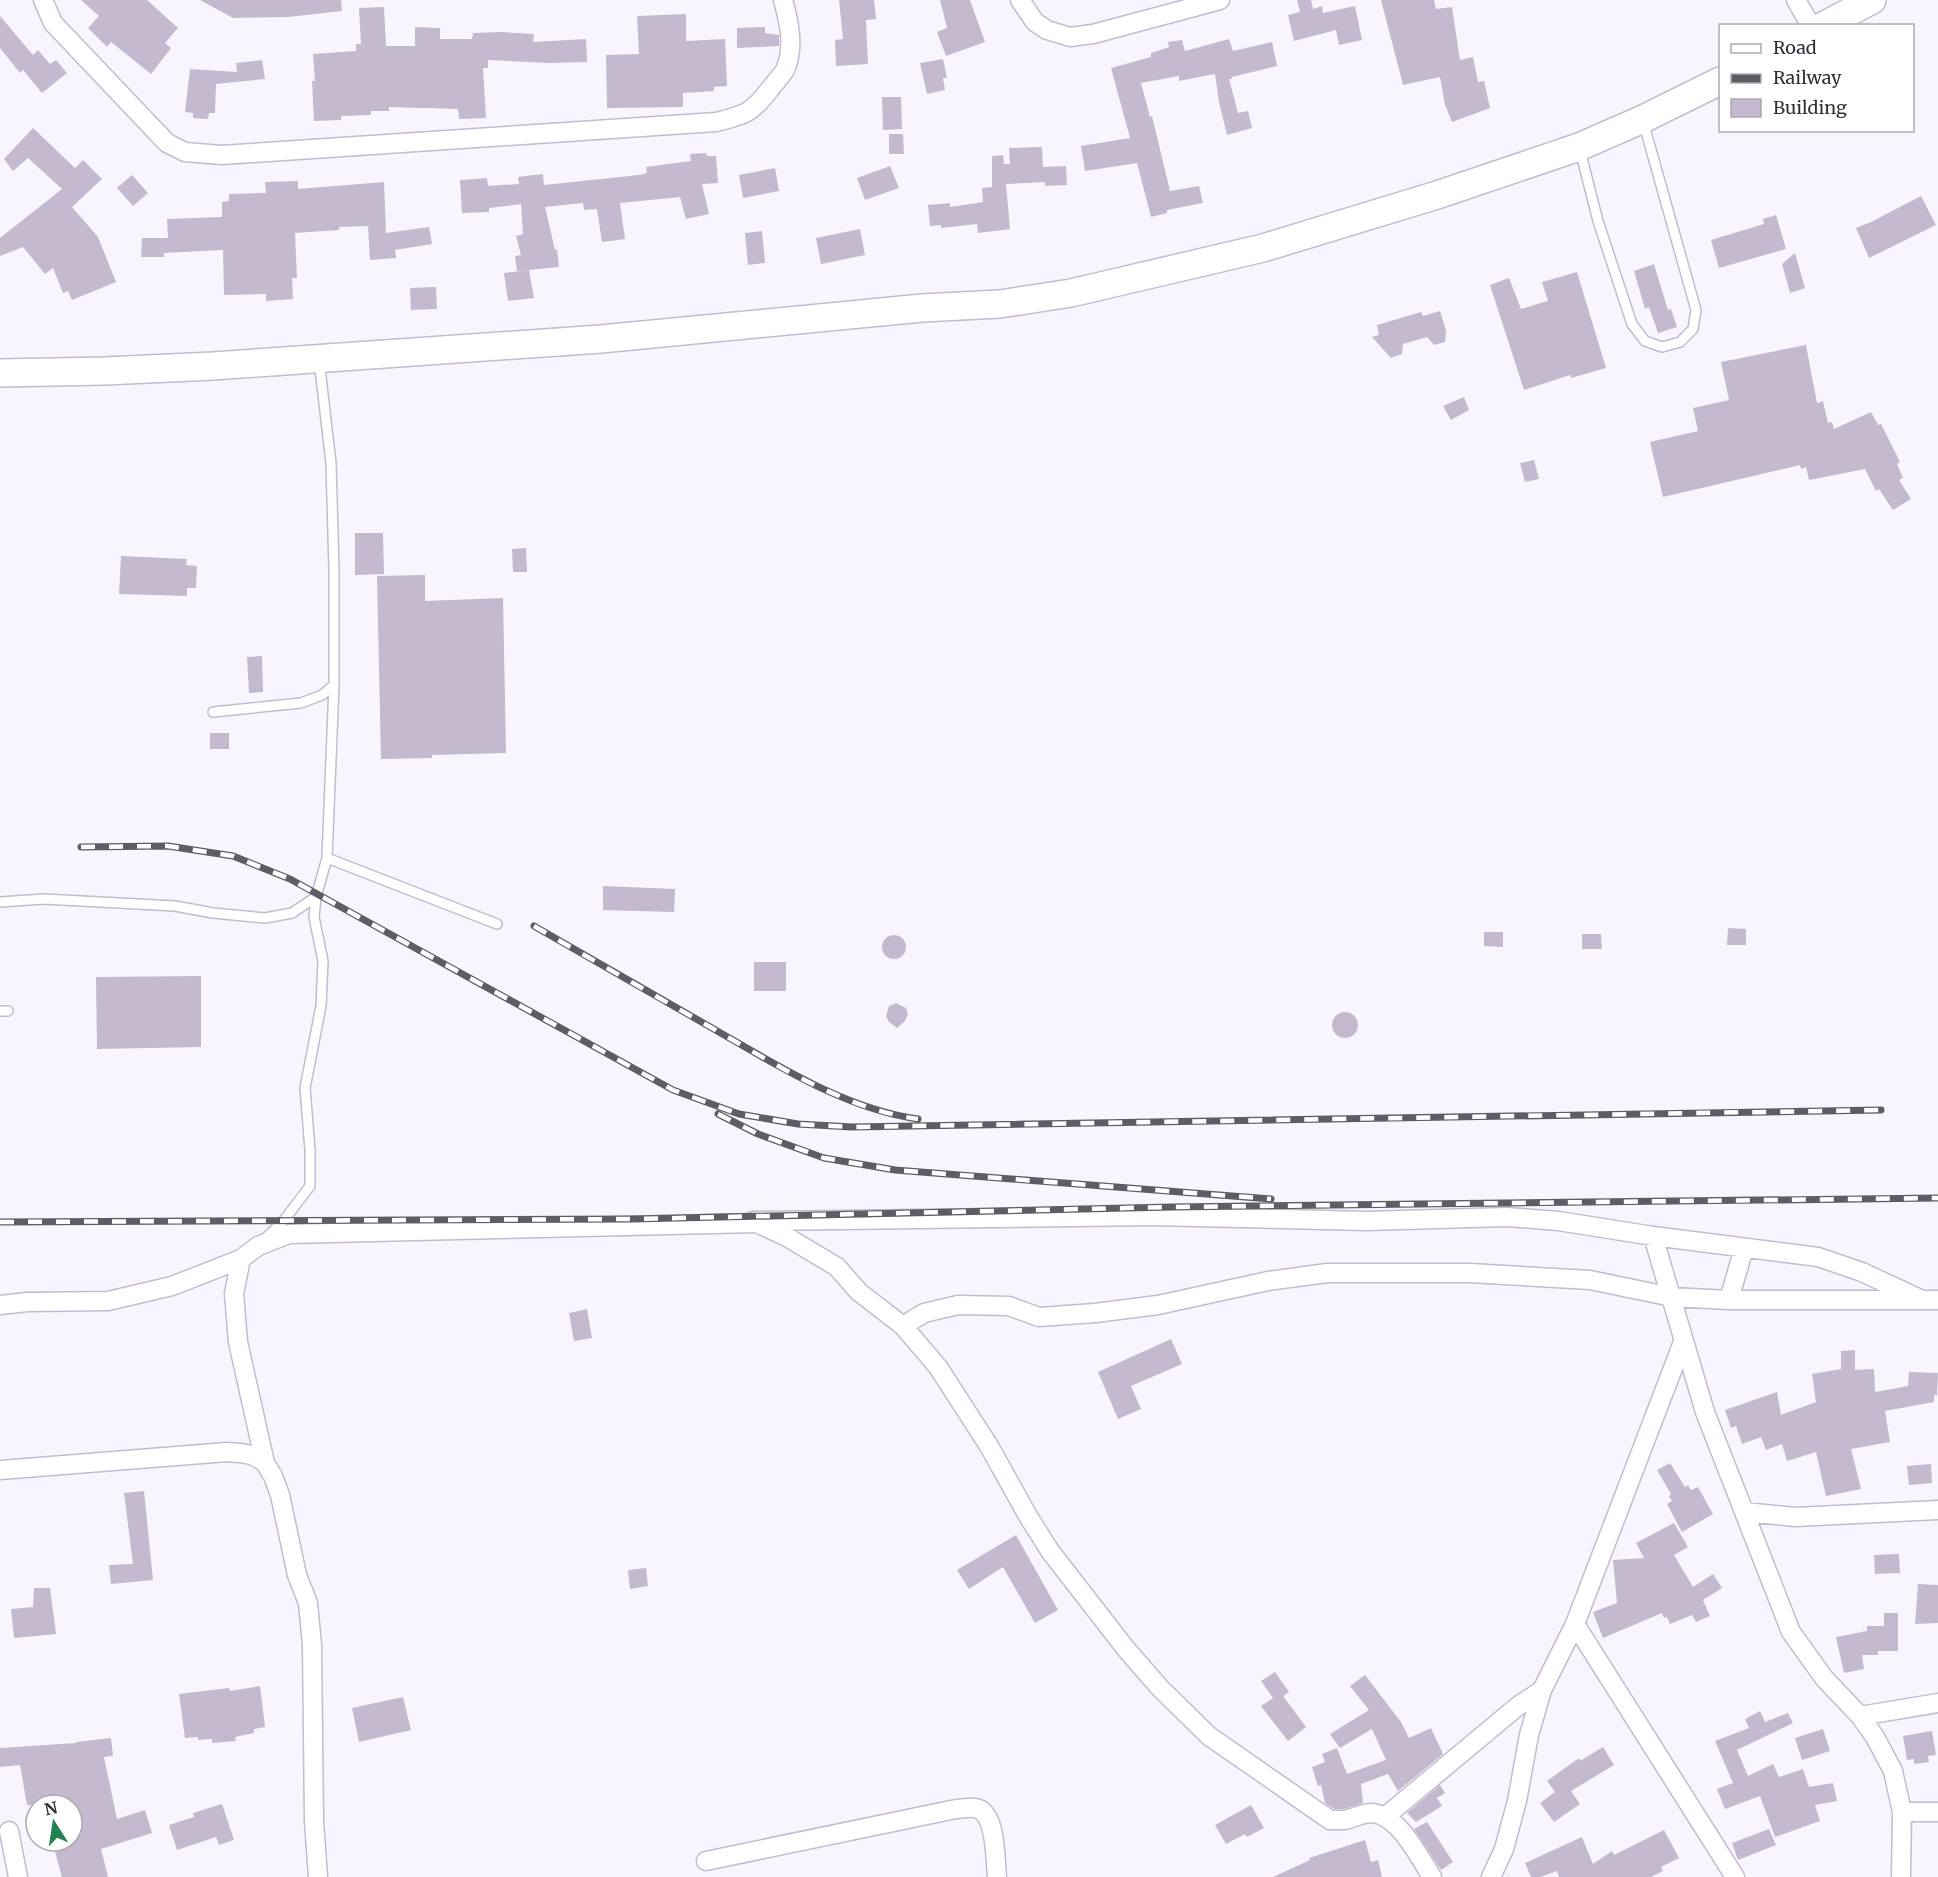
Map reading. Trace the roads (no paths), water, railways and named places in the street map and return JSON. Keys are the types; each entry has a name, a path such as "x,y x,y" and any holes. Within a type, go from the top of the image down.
{"main road":[{"path":"1827,24 1872,0"},
{"path":"0,373 159,368 601,339 922,308 1000,304 1071,293 1263,248 1437,195 1579,147 1719,81"}],"street":[{"path":"43,0 53,22 167,143 184,152 222,155 704,122 740,116 757,107 785,69 790,46 790,25 783,0"},
{"path":"1020,0 1035,22 1047,30 1070,37 1093,34 1220,0"},
{"path":"1796,0 1810,24"},
{"path":"756,1223 753,1221 1153,1216 1367,1221 1507,1217 1558,1221 1653,1236 1818,1257 1929,1299"},
{"path":"0,1305 108,1301 172,1286 241,1259 258,1246 289,1234 756,1223 787,1237 837,1267 859,1292 903,1326 938,1367 989,1446 1050,1551 1126,1649 1160,1688 1209,1736 1330,1820 1347,1820 1359,1815 1372,1814 1386,1816 1397,1825 1432,1877"},
{"path":"1653,1236 1705,1412 1791,1632 1824,1678 1860,1716 1875,1737 1893,1771 1902,1812 1901,1877"},
{"path":"1729,1300 1744,1248"},
{"path":"241,1259 234,1293 238,1342 265,1463"},
{"path":"903,1326 924,1313 958,1305 1009,1306 1039,1317 1095,1313 1158,1305 1268,1281 1327,1273 1470,1273 1590,1280 1672,1297 1729,1300 1929,1299"},
{"path":"1491,1877 1504,1849 1517,1801 1529,1735 1542,1690 1575,1624 1683,1342"},
{"path":"0,1470 227,1452 258,1456 265,1463 280,1495 297,1575 308,1603 312,1645 314,1821 318,1877"},
{"path":"1745,1512 1796,1517 1938,1510"},
{"path":"1575,1624 1735,1877"},
{"path":"1386,1816 1518,1706 1542,1690"},
{"path":"1860,1716 1938,1703"},
{"path":"706,1861 951,1810 976,1808 985,1811 992,1825 997,1877"},
{"path":"1902,1812 1938,1812"},
{"path":"9,1831 18,1877"}],"lane":[{"path":"1579,147 1598,221 1632,324 1645,341 1662,346 1680,342 1693,328 1696,310 1642,119"},
{"path":"258,1246 285,1219 310,1186 310,1150 305,1088 321,1006 323,961 314,917 316,897 327,858 334,685 331,463 319,357"},
{"path":"213,712 301,703 322,694 334,685"},
{"path":"327,858 498,924"},
{"path":"0,902 44,899 175,906 213,913 265,918 292,913 316,897"}],"railway":[{"path":"81,847 168,846 233,856 290,879 673,1090 739,1114 798,1124 852,1127 1881,1110"},
{"path":"534,926 811,1083 864,1106 918,1119"},
{"path":"718,1114 758,1134 824,1158 895,1170 1271,1199"},
{"path":"0,1222 633,1219 1172,1207 1938,1198"}]}
